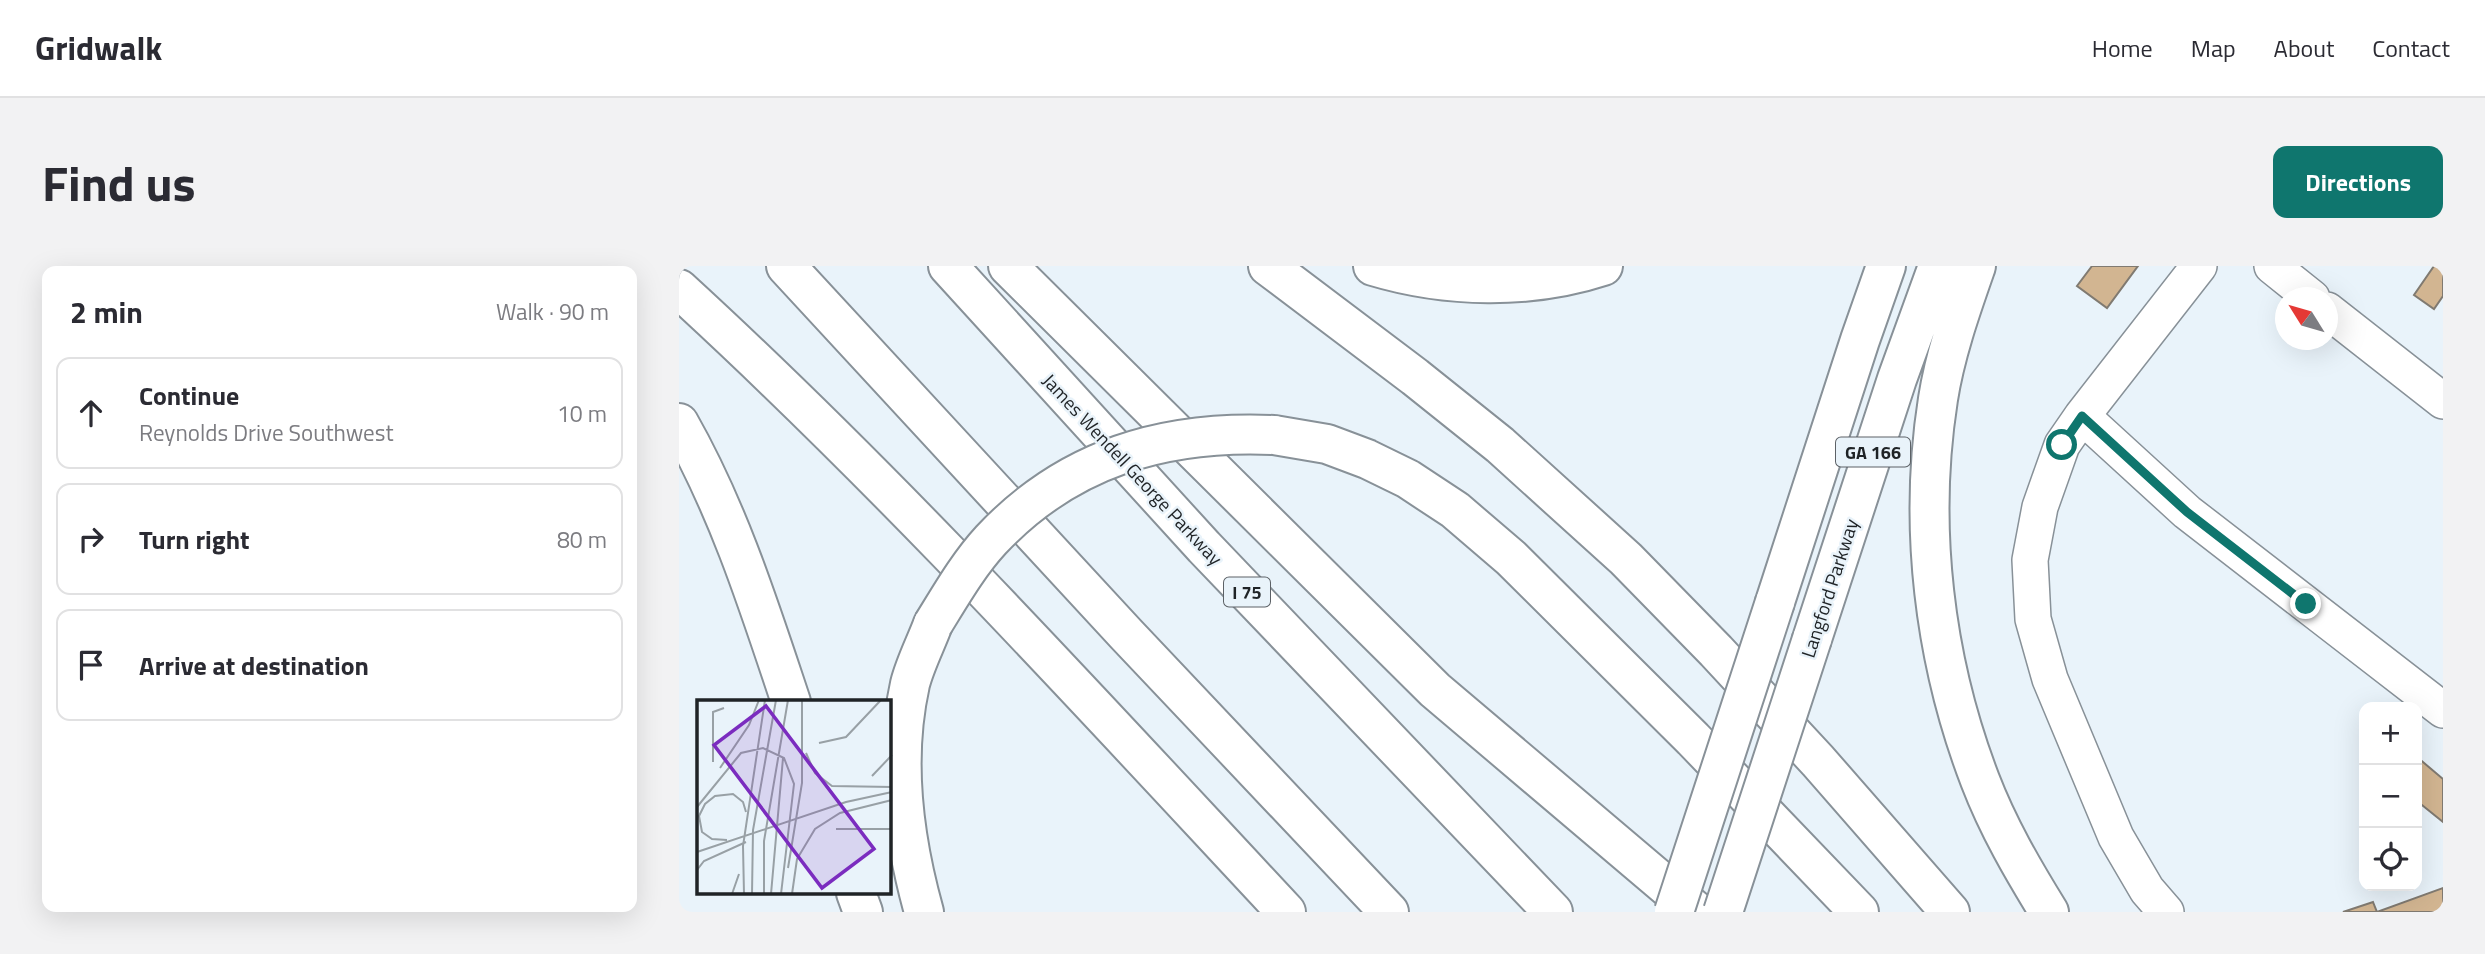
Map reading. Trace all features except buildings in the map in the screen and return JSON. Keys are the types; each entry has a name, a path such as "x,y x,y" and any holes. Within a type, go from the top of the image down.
{"highway":[{"path":"786,266 1126,634 1389,912"},
{"name":"James Wendell George Parkway","path":"948,266 1204,547 1553,912"},
{"path":"1008,266 1435,690 1697,912"},
{"path":"1268,266 1500,445 1626,559 1790,731 1950,912"},
{"path":"1373,266 1437,280 1493,283 1557,276 1603,266"},
{"name":"GA 166","path":"1674,912 1886,266"},
{"name":"Langford Parkway","path":"1723,912 1892,392 1938,266"},
{"path":"1976,266 1958,319 1938,397 1931,467 1930,535 1936,609 1953,697 1980,781 2018,861 2049,912"},
{"path":"679,289 760,363 886,488 1286,912"},
{"path":"679,423 700,460 735,539 790,700"},
{"path":"924,912 902,811 900,746 911,682 933,624 964,573 991,540 1023,510 1093,466 1128,451 1165,441 1237,433 1327,443 1408,479 1455,510 1511,558 1693,739 1859,912"},
{"path":"856,894 863,912"}],"street":[{"path":"2167,912 2147,890 2116,837 2050,679 2033,619 2030,560 2040,508 2062,445 2199,266"},
{"path":"2272,266 2298,287"},
{"path":"2338,319 2443,401"},
{"path":"2082,416 2187,512 2443,710"}],"route":[{"path":"2062,445 2082,416 2187,512 2306,604"}]}
